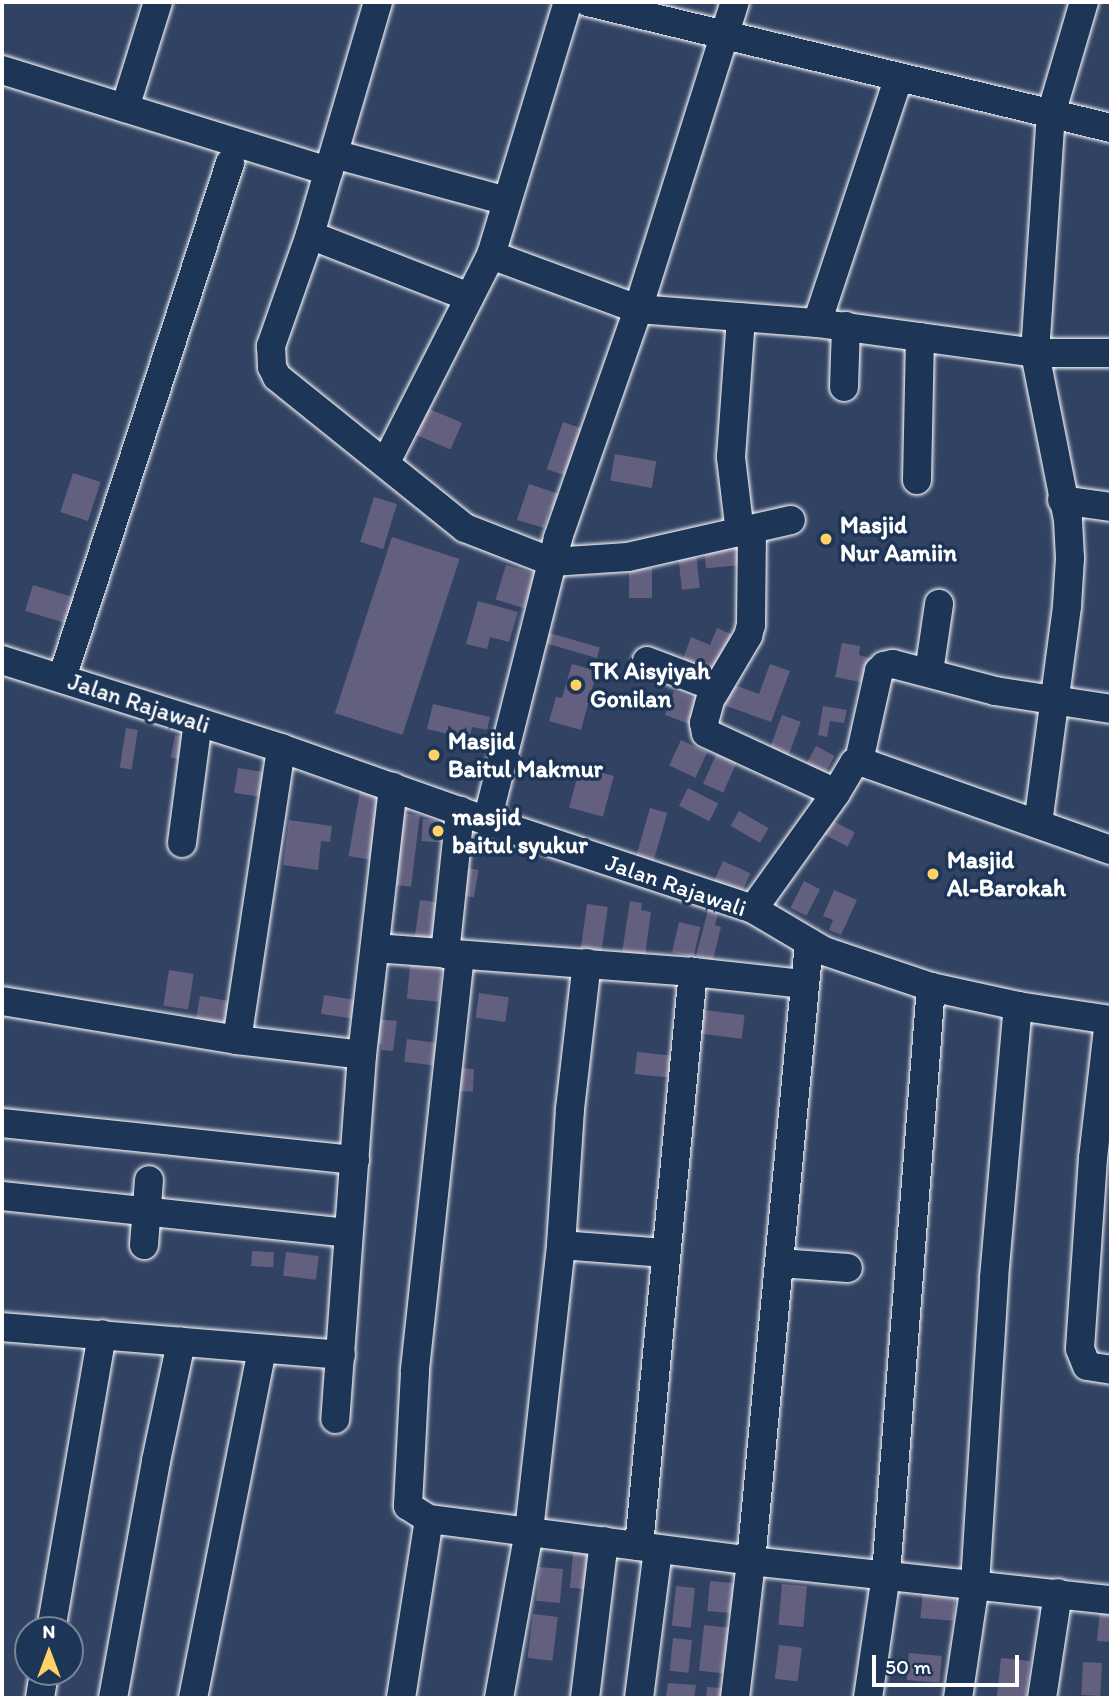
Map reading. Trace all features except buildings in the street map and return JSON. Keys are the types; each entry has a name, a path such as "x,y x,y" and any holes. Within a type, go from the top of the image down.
{"street":[{"path":"125,108 158,2"},
{"path":"378,2 310,235 271,346 271,367 277,377 465,528 552,562 628,557 791,520"},
{"path":"386,462 491,255 568,2"},
{"path":"588,2 898,79 1111,128"},
{"path":"487,821 552,562 638,309 735,2"},
{"path":"1038,824 1055,701 1070,558 1068,520 1035,354 1051,114 1084,2"},
{"path":"2,70 125,108 332,162 507,201"},
{"path":"817,323 898,79"},
{"path":"62,678 230,163"},
{"path":"310,235 469,297"},
{"path":"491,255 638,309 846,326 1035,354 1111,354"},
{"path":"741,317 731,457 746,532 751,625 748,636 713,695 704,723 706,733 836,793"},
{"path":"845,387 846,326"},
{"path":"917,480 920,337"},
{"path":"1062,500 1111,507"},
{"path":"929,672 939,604"},
{"name":"Jalan Rajawali","path":"2,660 281,748 487,821 753,909 808,943 931,987 1018,1006 1110,1020"},
{"path":"647,662 710,685 713,695"},
{"path":"859,761 879,671 893,664 995,691 1111,709"},
{"path":"182,843 198,722"},
{"path":"237,1040 281,748"},
{"path":"753,909 836,793 853,763 859,761 1111,850"},
{"path":"335,1419 362,1055 393,787"},
{"path":"460,811 453,954 417,1358 406,1494 408,1506 429,1519 751,1560 1111,1600"},
{"path":"735,1698 780,1263 808,943"},
{"path":"375,948 587,963 804,984"},
{"path":"499,1698 529,1531 561,1245 570,1109 587,963"},
{"path":"639,1698 665,1252 693,972"},
{"path":"868,1698 886,1574 931,987"},
{"path":"2,1001 237,1040 362,1055"},
{"path":"958,1698 975,1584 994,1278 1018,1006"},
{"path":"1110,1020 1093,1158 1080,1349 1087,1366 1111,1370"},
{"path":"2,1124 355,1160"},
{"path":"144,1245 149,1180"},
{"path":"2,1196 341,1232"},
{"path":"561,1245 665,1252"},
{"path":"780,1263 848,1268"},
{"path":"2,1326 341,1355"},
{"path":"53,1616 102,1334"},
{"path":"113,1698 156,1461 181,1342"},
{"path":"193,1698 262,1350"},
{"path":"401,1698 429,1519"},
{"path":"585,1698 604,1541"},
{"path":"1042,1698 1058,1593"}],"place":[{"name":"Masjid Nur Aamiin","path":"826,539"},
{"name":"TK Aisyiyah Gonilan","path":"576,685"},
{"name":"Masjid Baitul Makmur","path":"434,755"},
{"name":"masjid baitul syukur","path":"438,831"},
{"name":"Masjid Al-Barokah","path":"933,874"}]}
